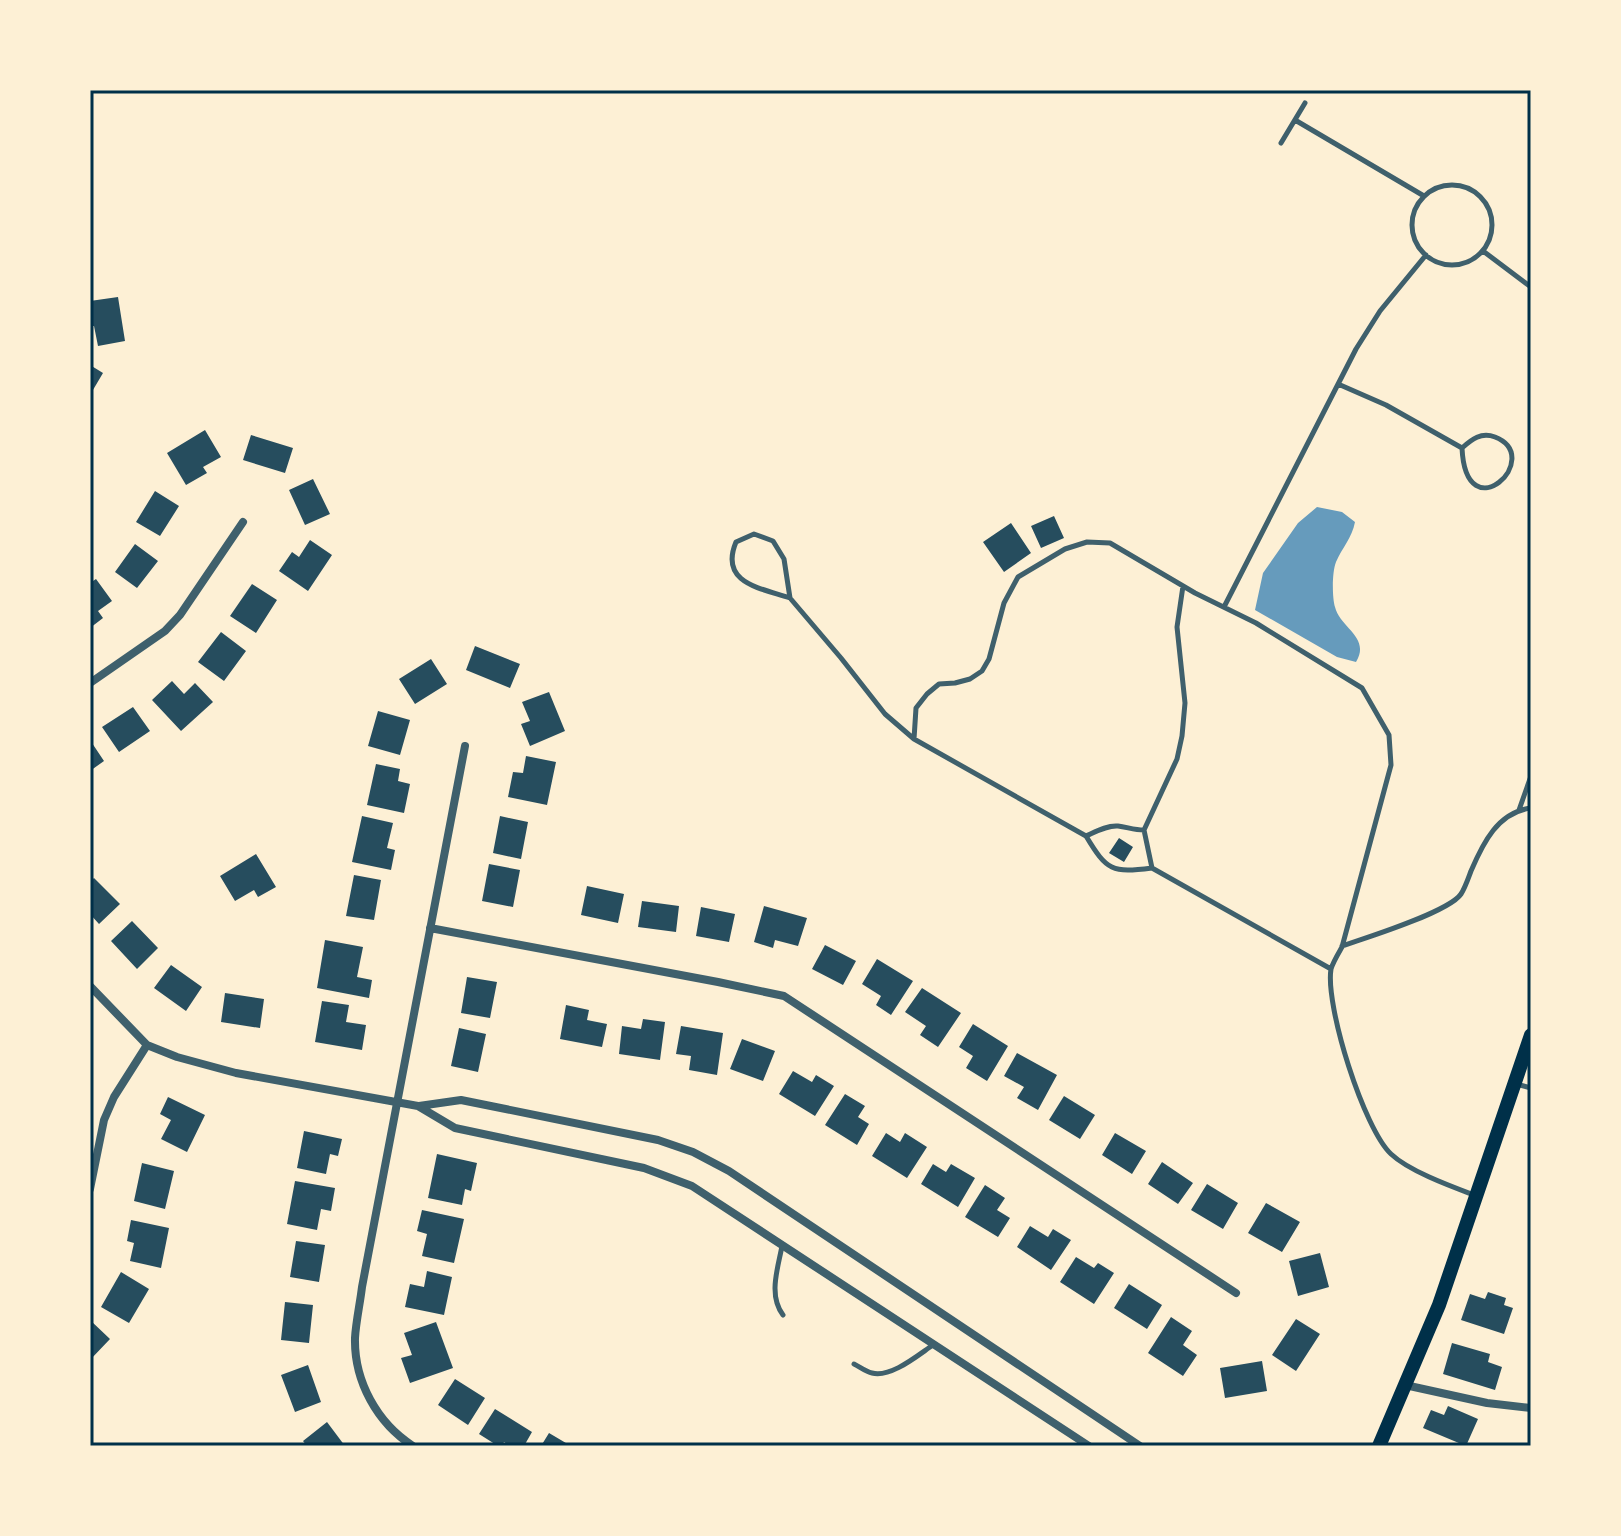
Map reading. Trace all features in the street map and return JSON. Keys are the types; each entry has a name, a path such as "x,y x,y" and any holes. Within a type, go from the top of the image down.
{"main road":[{"path":"1379,1446 1439,1305 1531,1035"}],"street":[{"path":"90,683 165,631 180,615 243,522"},
{"path":"413,1446 384,1421 370,1400 358,1366 355,1338 362,1287 465,746"},
{"path":"430,928 784,996 1236,1293"},
{"path":"90,986 147,1045 177,1057 236,1073 418,1106 461,1100 658,1140 693,1152 729,1171 1140,1446"},
{"path":"90,1189 104,1120 114,1097 147,1045"},
{"path":"418,1106 455,1128 644,1168 692,1186 1089,1446"},
{"path":"1405,1385 1487,1403 1531,1408"}],"lane":[{"path":"1281,143 1305,103"},
{"path":"1295,120 1424,196"},
{"path":"1446,185 1457,185 1477,194 1490,213 1492,227 1483,251 1458,265 1445,265 1426,255 1413,236 1412,216 1424,196 1446,185"},
{"path":"1483,251 1531,287"},
{"path":"1224,607 1338,384 1380,311 1426,255"},
{"path":"1338,384 1386,405 1462,448"},
{"path":"1486,434 1500,439 1509,449 1512,460 1508,476 1498,486 1486,489 1471,482 1463,467 1462,448 1473,438 1486,434"},
{"path":"790,598 784,559 773,541 754,534 736,542 730,557 733,569 745,582 790,598 885,714 914,739 1086,836 1102,863 1112,869 1152,868 1331,969"},
{"path":"914,739 916,708 927,694 939,684 970,679 982,671 989,659 1004,603 1018,577 1047,557 1087,542 1110,543 1183,586 1256,623 1362,688 1389,735 1391,765 1342,947 1331,969 1333,1009 1340,1045 1367,1113 1390,1154 1431,1178 1477,1197"},
{"path":"1152,868 1144,830 1177,759 1182,736 1185,703 1177,627 1183,586"},
{"path":"1519,810 1531,776"},
{"path":"1342,947 1442,908 1460,896 1475,860 1501,819 1531,808"},
{"path":"1086,836 1107,827 1144,830"},
{"path":"1515,1084 1531,1088"},
{"path":"783,1245 775,1283 777,1304 783,1315"},
{"path":"854,1364 878,1374 912,1359 934,1344"}],"water":[{"path":"1317,507 1342,512 1355,522 1336,562 1333,584 1338,614 1360,646 1356,662 1337,657 1255,610 1263,573 1298,523"}],"building":[{"path":"118,297 125,341 98,346 94,326 90,326 90,301"},
{"path":"90,365 103,373 90,395"},
{"path":"205,430 221,457 203,467 207,473 186,485 167,453"},
{"path":"251,435 293,448 285,473 243,460"},
{"path":"313,479 330,514 305,525 289,490"},
{"path":"155,491 179,506 160,536 136,522"},
{"path":"1054,516 1064,538 1041,548 1031,526"},
{"path":"1011,523 1031,553 1004,572 983,542"},
{"path":"310,540 332,555 308,591 279,571 292,552 299,557"},
{"path":"135,544 158,561 137,588 115,572"},
{"path":"96,579 112,601 98,611 103,618 90,628 90,583"},
{"path":"252,584 277,600 256,633 230,616"},
{"path":"221,632 246,651 224,681 198,662"},
{"path":"475,646 520,664 510,688 466,670"},
{"path":"431,659 447,684 415,704 399,679"},
{"path":"172,681 184,694 195,683 213,702 181,731 152,700"},
{"path":"549,692 565,731 530,746 521,724 530,721 522,702"},
{"path":"133,707 150,731 119,752 102,727"},
{"path":"378,711 410,720 400,755 368,746"},
{"path":"90,740 104,761 90,771"},
{"path":"526,756 556,762 547,805 508,797 513,772 523,773"},
{"path":"376,764 400,769 398,781 410,784 404,813 367,805"},
{"path":"362,816 393,823 387,848 395,850 391,870 352,862"},
{"path":"500,816 528,822 521,859 493,853"},
{"path":"1119,838 1133,847 1124,862 1109,853"},
{"path":"256,854 276,887 258,897 254,890 235,901 220,876"},
{"path":"489,864 520,870 513,907 482,901"},
{"path":"354,875 381,880 374,920 346,916"},
{"path":"94,878 120,904 99,924 90,914 90,882"},
{"path":"587,886 624,894 618,923 581,915"},
{"path":"642,901 679,906 676,932 638,927"},
{"path":"764,906 807,918 798,946 775,940 773,948 754,942"},
{"path":"701,907 735,914 729,942 696,936"},
{"path":"132,921 158,948 137,969 111,941"},
{"path":"325,940 363,947 357,977 372,980 369,998 317,988"},
{"path":"825,945 856,961 843,985 812,969"},
{"path":"877,959 913,981 891,1015 876,1005 881,996 862,984"},
{"path":"171,965 202,987 186,1011 154,988"},
{"path":"467,977 497,982 490,1018 461,1013"},
{"path":"922,988 961,1013 938,1047 920,1035 926,1026 905,1012"},
{"path":"225,993 264,999 260,1028 221,1022"},
{"path":"322,1001 349,1005 346,1022 366,1025 362,1050 315,1042"},
{"path":"566,1005 589,1010 587,1020 607,1024 602,1047 560,1039"},
{"path":"643,1019 665,1022 660,1060 619,1054 622,1026 641,1029"},
{"path":"973,1024 1008,1046 987,1081 966,1068 973,1056 959,1047"},
{"path":"681,1026 723,1033 717,1075 689,1070 691,1056 676,1054"},
{"path":"459,1028 486,1034 478,1072 451,1066"},
{"path":"742,1039 775,1051 763,1081 730,1069"},
{"path":"1017,1053 1057,1075 1038,1110 1017,1098 1024,1087 1004,1076"},
{"path":"793,1071 812,1082 816,1075 834,1086 815,1116 779,1094"},
{"path":"845,1094 865,1106 858,1117 869,1124 857,1145 825,1125"},
{"path":"1064,1096 1095,1115 1080,1139 1049,1120"},
{"path":"168,1097 205,1115 187,1152 161,1139 171,1120 160,1114"},
{"path":"304,1131 342,1139 338,1156 330,1154 326,1174 297,1168"},
{"path":"886,1133 900,1142 905,1133 927,1147 907,1178 872,1156"},
{"path":"1115,1133 1146,1151 1132,1174 1102,1155"},
{"path":"437,1154 477,1163 471,1191 465,1189 462,1205 428,1198"},
{"path":"1162,1162 1193,1183 1178,1204 1148,1184"},
{"path":"142,1163 174,1171 165,1209 134,1201"},
{"path":"933,1164 946,1172 951,1164 975,1178 958,1207 921,1184"},
{"path":"295,1181 335,1188 331,1211 321,1209 317,1230 287,1224"},
{"path":"1207,1184 1238,1203 1223,1229 1191,1210"},
{"path":"985,1185 1005,1198 997,1210 1010,1218 998,1237 965,1217"},
{"path":"1266,1203 1300,1222 1282,1252 1248,1233"},
{"path":"422,1210 464,1219 454,1263 422,1256 427,1234 417,1231"},
{"path":"131,1220 169,1228 161,1268 130,1261 134,1243 127,1241"},
{"path":"1030,1226 1048,1237 1053,1229 1071,1240 1051,1270 1017,1247"},
{"path":"296,1241 325,1245 319,1282 290,1277"},
{"path":"1320,1253 1329,1287 1298,1296 1289,1261"},
{"path":"1076,1257 1094,1268 1098,1263 1114,1273 1094,1304 1060,1282"},
{"path":"427,1271 452,1277 444,1315 405,1307 410,1284 424,1287"},
{"path":"121,1272 149,1289 129,1323 101,1307"},
{"path":"1129,1284 1162,1305 1147,1329 1114,1308"},
{"path":"1488,1292 1506,1298 1504,1305 1513,1308 1504,1334 1461,1320 1470,1294 1485,1299"},
{"path":"285,1302 313,1305 309,1343 281,1340"},
{"path":"1171,1317 1192,1331 1183,1345 1197,1355 1183,1376 1148,1353"},
{"path":"1296,1319 1320,1334 1296,1371 1272,1355"},
{"path":"90,1320 110,1339 90,1360"},
{"path":"436,1322 453,1368 410,1383 401,1358 412,1355 404,1333"},
{"path":"1452,1343 1490,1354 1488,1362 1502,1367 1495,1390 1443,1374"},
{"path":"1262,1361 1267,1391 1225,1398 1220,1368"},
{"path":"308,1365 321,1402 295,1412 281,1375"},
{"path":"455,1379 485,1398 468,1425 438,1405"},
{"path":"1448,1406 1478,1419 1466,1446 1423,1428 1431,1410 1444,1415"},
{"path":"495,1409 532,1432 524,1446 510,1446 504,1442 498,1446 479,1434"},
{"path":"327,1422 345,1446 307,1446 303,1441"},
{"path":"549,1433 571,1446 541,1446"}]}
